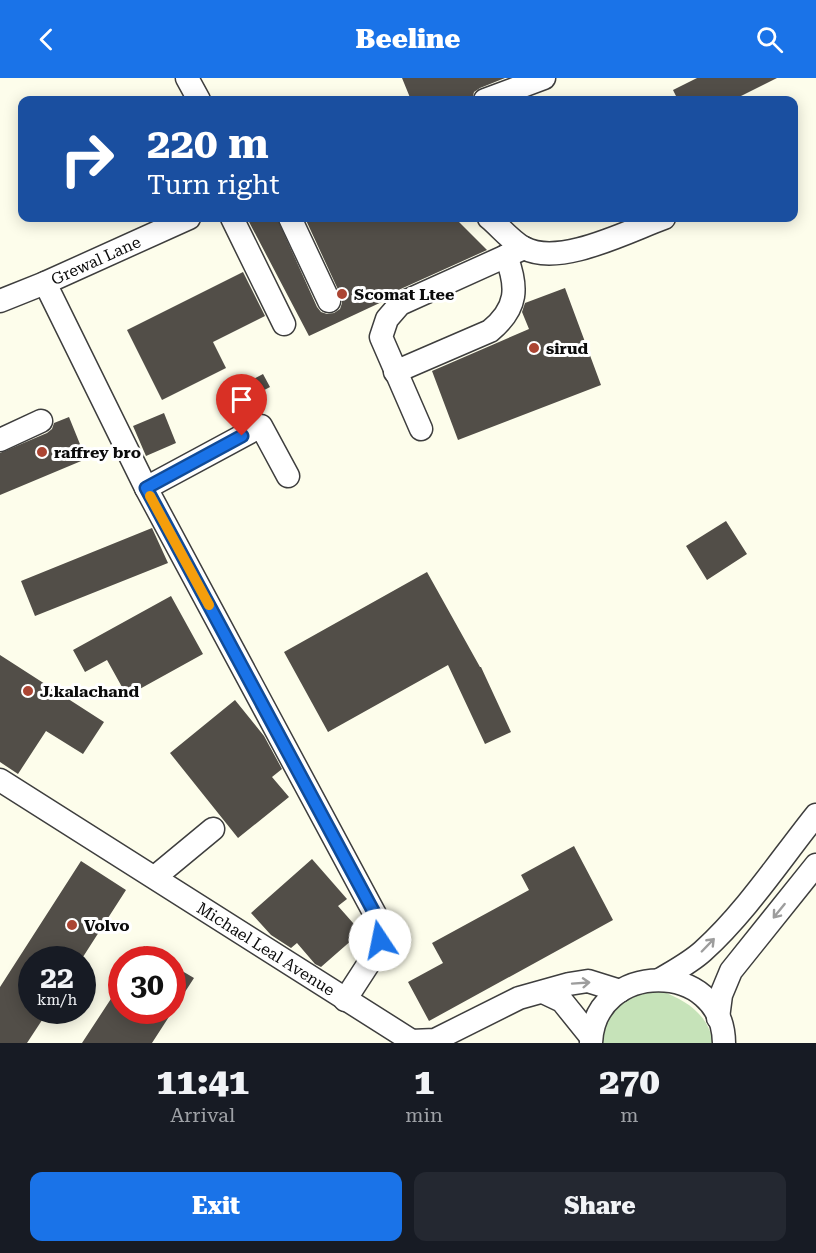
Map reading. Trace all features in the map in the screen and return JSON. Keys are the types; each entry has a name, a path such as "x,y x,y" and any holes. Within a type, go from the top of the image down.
{"street":[{"path":"187,78 197,96"},
{"path":"496,96 544,78"},
{"name":"Grewal Lane","path":"0,301 180,222"},
{"path":"234,222 284,324"},
{"path":"292,222 329,301"},
{"path":"395,372 490,331 503,320 513,299 515,252 492,222"},
{"path":"421,429 381,337 387,319 400,304 515,252 548,254 574,252 653,222"},
{"path":"45,283 146,488 377,918 380,940 369,963 345,1000"},
{"path":"0,440 42,421"},
{"path":"146,488 261,426 288,476"},
{"name":"Michael Leal Avenue","path":"0,780 413,1042 435,1040 519,998 569,984 588,981 620,991"},
{"path":"661,979 684,966 704,950 742,908 816,815"},
{"path":"155,877 213,829"},
{"path":"718,1018 721,995 730,971 816,865"},
{"path":"591,1040 596,1019 606,1003 620,991 640,981 661,979 679,982 695,990 709,1003 718,1018 724,1035 724,1043"},
{"path":"543,992 562,1001 591,1040"}],"green space":[{"path":"661,991 695,1010 707,1024 713,1043 599,1043 603,1021 628,996"}],"building":[{"path":"402,78 505,78 480,88 474,92 473,96 409,96"},
{"path":"697,78 777,78 741,96 676,96 673,90"},
{"name":"Scomat Ltee","path":"249,222 279,222 317,307 321,312 327,314 340,309 341,296 307,222 459,222 487,250 394,292 386,300 309,336"},
{"path":"243,272 265,316 213,342 226,368 162,400 127,330"},
{"name":"sirud","path":"565,288 601,385 458,440 432,371 529,329 522,312 525,303"},
{"path":"263,374 270,387 236,405 229,392"},
{"path":"164,413 176,443 146,456 133,426"},
{"name":"raffrey bro","path":"69,417 86,459 0,495 0,453 47,433 52,429 54,423"},
{"path":"726,521 747,554 707,580 686,546"},
{"path":"152,528 168,563 35,616 21,581"},
{"path":"427,572 481,667 511,732 485,744 448,665 328,732 284,652"},
{"path":"171,596 203,654 127,696 107,660 85,672 73,650"},
{"name":"J.kalachand","path":"0,655 104,722 83,754 46,731 18,774 0,762"},
{"path":"235,700 264,736 282,769 272,777 289,797 238,838 170,753"},
{"path":"574,846 613,920 429,1021 408,982 443,963 432,943 529,890 521,875"},
{"path":"312,859 347,899 338,906 361,932 321,967 315,964 297,943 291,948 271,935 251,913"},
{"name":"Volvo","path":"81,861 126,890 90,946 26,946"},
{"name":"Volvo","path":"18,959 18,1024 39,1024 27,1043 0,1043 0,987"},
{"path":"186,973 194,978 186,990"},
{"path":"108,1003 108,1024 164,1024 152,1043 82,1043"}],"slow traffic":[{"path":"150,496 209,605"}],"place":[{"name":"Scomat Ltee","path":"342,294"},
{"name":"sirud","path":"534,348"},
{"name":"raffrey bro","path":"42,452"},
{"name":"J.kalachand","path":"28,691"},
{"name":"Volvo","path":"72,925"}],"route":[{"path":"242,436 146,488 377,918 380,940"}]}
